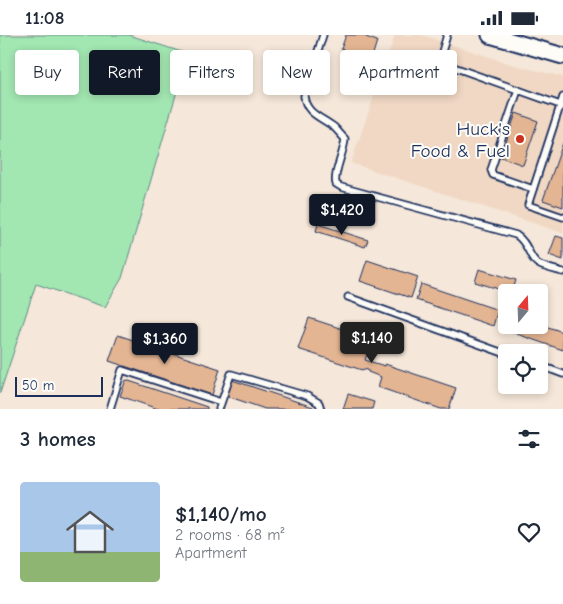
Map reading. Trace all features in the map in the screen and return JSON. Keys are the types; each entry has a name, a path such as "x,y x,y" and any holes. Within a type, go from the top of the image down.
{"main road":[{"path":"490,35 563,56"}],"lane":[{"path":"324,35 304,96 305,105 345,139 345,150 335,179 336,184 341,187 516,235 524,240 532,257 539,265 563,272"},
{"path":"447,35 441,55 448,65 562,106"},
{"path":"518,90 491,170 493,175 533,189"},
{"path":"563,97 562,106 528,205 563,217"},
{"path":"348,297 498,351"},
{"path":"548,368 563,374"},
{"path":"110,409 122,370 221,402"},
{"path":"219,409 231,374 307,396 319,403 320,409"}],"shaded area":[{"path":"395,35 422,35 514,65 563,77 563,233 351,163 374,95 457,95 457,50 390,50"}],"green space":[{"path":"0,35 129,35 176,50 170,50 170,95 176,95 122,278 105,307 36,284 0,393"}],"building":[{"path":"346,35 366,35 366,37 377,41 374,50 341,49"},
{"name":"Huck's Food & Fuel","path":"516,113 538,121 523,165 501,157"},
{"name":"Huck's Food & Fuel","path":"563,143 563,207 543,200"},
{"path":"356,200 369,204 365,216 352,212"},
{"path":"318,224 368,240 365,247 316,231"},
{"path":"556,236 563,238 563,260 549,255"},
{"path":"367,260 418,277 411,298 360,281"},
{"path":"479,269 516,280 515,284 498,284 498,289 475,282"},
{"path":"421,284 498,310 493,326 416,300"},
{"path":"309,318 373,339 365,360 385,366 385,364 456,388 449,409 441,409 378,387 381,377 368,372 368,370 362,370 298,349"},
{"path":"548,327 563,332 563,350 517,334 548,334"},
{"path":"118,335 220,369 212,395 109,361"},
{"path":"126,380 207,407 207,409 158,409 120,396"},
{"path":"232,380 313,407 313,409 265,409 227,396"},
{"path":"348,394 374,402 372,409 343,409"}],"place":[{"name":"Huck's Food & Fuel","path":"520,139"}]}
